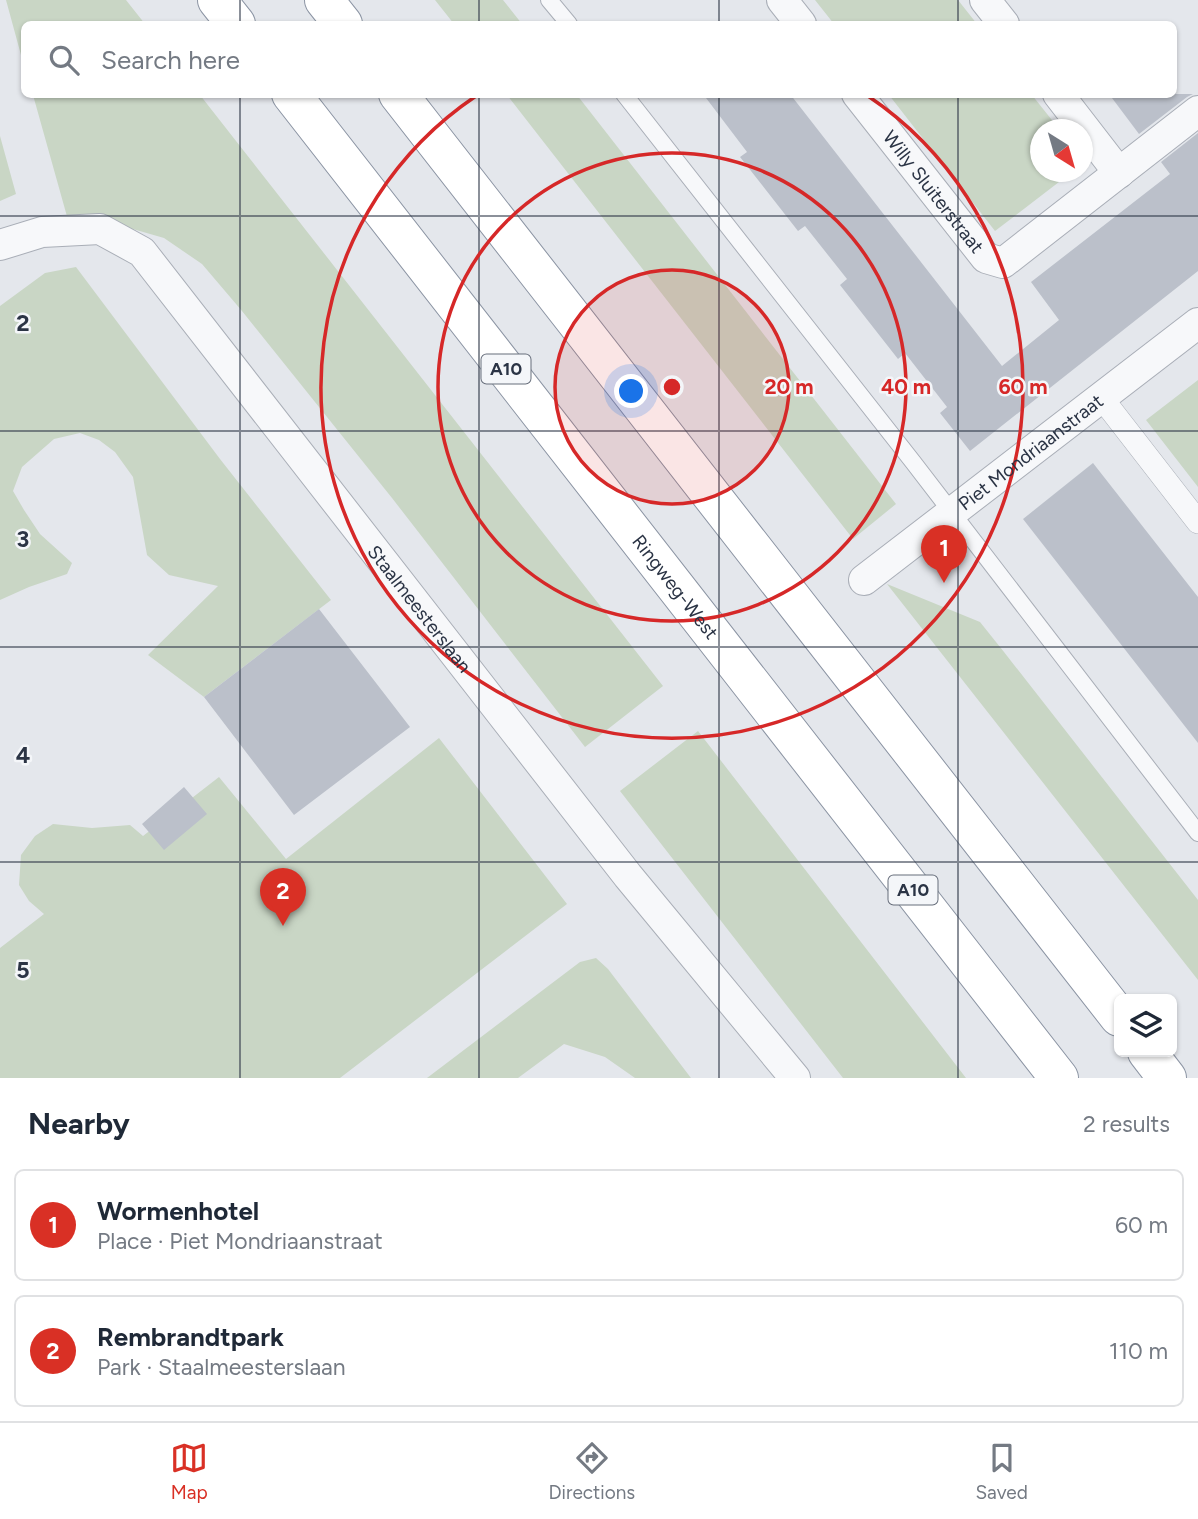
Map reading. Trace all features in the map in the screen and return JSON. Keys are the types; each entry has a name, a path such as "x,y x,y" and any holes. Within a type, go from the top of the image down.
{"highway":[{"path":"217,0 234,21"},
{"path":"324,0 341,21"},
{"name":"Ringweg-West","path":"294,98 1059,1078"},
{"path":"401,98 1114,1011"},
{"path":"1151,1057 1167,1078"}],"street":[{"path":"782,0 799,21"},
{"path":"985,0 1002,21"},
{"name":"Willy Sluiterstraat","path":"860,98 986,258 1003,263 1198,111"},
{"path":"1061,98 1119,173"},
{"name":"Staalmeesterslaan","path":"0,245 41,232 100,229 142,252 628,876 795,1078"},
{"name":"Piet Mondriaanstraat","path":"864,580 1198,323"},
{"path":"1101,397 1198,522"}],"lane":[{"path":"549,0 566,21"},
{"path":"627,98 913,462 1198,832"}],"green space":[{"path":"6,0 126,0 143,21 21,21 21,55"},
{"path":"435,0 503,0 520,21 452,21"},
{"path":"815,0 958,0 975,21 832,21"},
{"path":"34,98 202,98 663,686 585,747 392,498 202,264 164,238 105,221 68,220"},
{"path":"509,98 579,98 896,504 853,539"},
{"path":"891,98 1034,98 1051,119 1030,119 1030,182 1059,182 995,231"},
{"path":"0,136 16,194 0,201"},
{"path":"76,267 220,459 331,600 204,697 148,655 218,586 169,575 147,555 133,477 115,452 99,440 80,433 54,439 22,467 13,491 40,534 72,563 67,574 0,600 0,306 45,273"},
{"path":"1198,380 1198,487 1146,420"},
{"path":"887,584 980,622 1004,652 1198,900 1198,980"},
{"path":"698,731 966,1078 843,1078 620,791"},
{"path":"439,738 567,904 340,1078 0,1078 0,948 44,914 29,901 19,885 21,855 35,836 53,824 92,828 130,825 143,836 219,777 286,859"},
{"path":"596,958 608,969 691,1078 635,1078 605,1057 564,1044 518,1078 427,1078 580,962"}],"building":[{"path":"1177,94 1193,94 1187,97 1139,134 1112,98 1177,98"},
{"path":"706,98 793,98 1002,366 1059,320 1031,282 1170,174 1161,162 1198,133 1198,271 970,451 940,413 947,407 905,353 898,359 840,285 847,279 805,226 798,231 740,157 747,152"},
{"path":"1093,463 1198,597 1198,743 1023,519"},
{"path":"319,609 410,727 294,815 204,697"},
{"path":"184,787 207,814 164,850 142,824"}],"place":[{"name":"Wormenhotel","path":"944,583"},
{"name":"Rembrandtpark","path":"283,926"}]}
